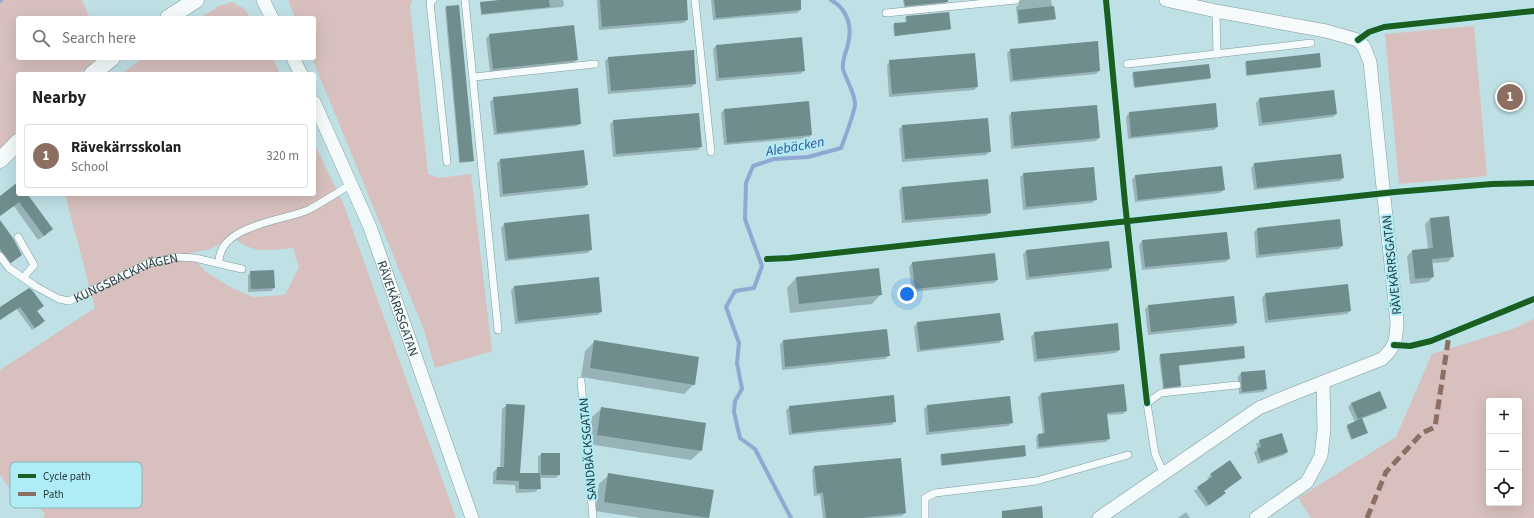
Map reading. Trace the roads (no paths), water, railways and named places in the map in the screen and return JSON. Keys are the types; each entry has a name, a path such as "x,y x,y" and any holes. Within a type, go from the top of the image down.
{"street":[{"path":"171,16 196,0"},
{"path":"263,0 271,16"},
{"name":"RÄVEKÄRRSGATAN","path":"1099,518 1259,408 1382,359 1392,350 1396,341 1397,322 1370,62 1364,47 1358,40 1326,31 1216,11 1174,1"},
{"path":"94,72 110,60"},
{"path":"294,60 300,72"},
{"name":"RÄVEKÄRRSGATAN","path":"316,106 370,227 472,518"},
{"path":"0,160 16,144"},
{"path":"1256,518 1307,482 1321,456 1324,429 1323,382"}],"lane":[{"path":"433,0 430,2 447,162"},
{"path":"465,0 474,77 498,330"},
{"path":"695,0 711,152"},
{"path":"886,13 1016,0"},
{"path":"1216,11 1217,54"},
{"path":"1127,64 1311,43"},
{"path":"474,77 595,64"},
{"path":"219,263 219,256 224,246 231,238 250,228 308,210 351,184"},
{"path":"18,237 34,264 24,278"},
{"name":"KUNGSBACKAVÄGEN","path":"0,256 9,268 48,294 59,299 69,301 149,263 177,257 219,263 242,269"},
{"name":"SANDBÄCKSGATAN","path":"581,380 593,518"},
{"path":"1164,474 1155,454 1147,403 1161,393 1237,385"},
{"path":"925,518 925,498 935,493 1036,481 1128,455"}],"waterway":[{"name":"Alebäcken","path":"791,518 755,449 740,438 734,412 735,401 742,389 737,363 739,343 726,307 735,291 754,288 762,266 745,219 746,183 753,166 774,159 808,157 841,148 849,126 855,108 855,100 844,73 843,66 850,34 846,15 842,9 831,0"}],"place":[{"name":"Rävekärrsskolan","path":"1510,97"}]}
